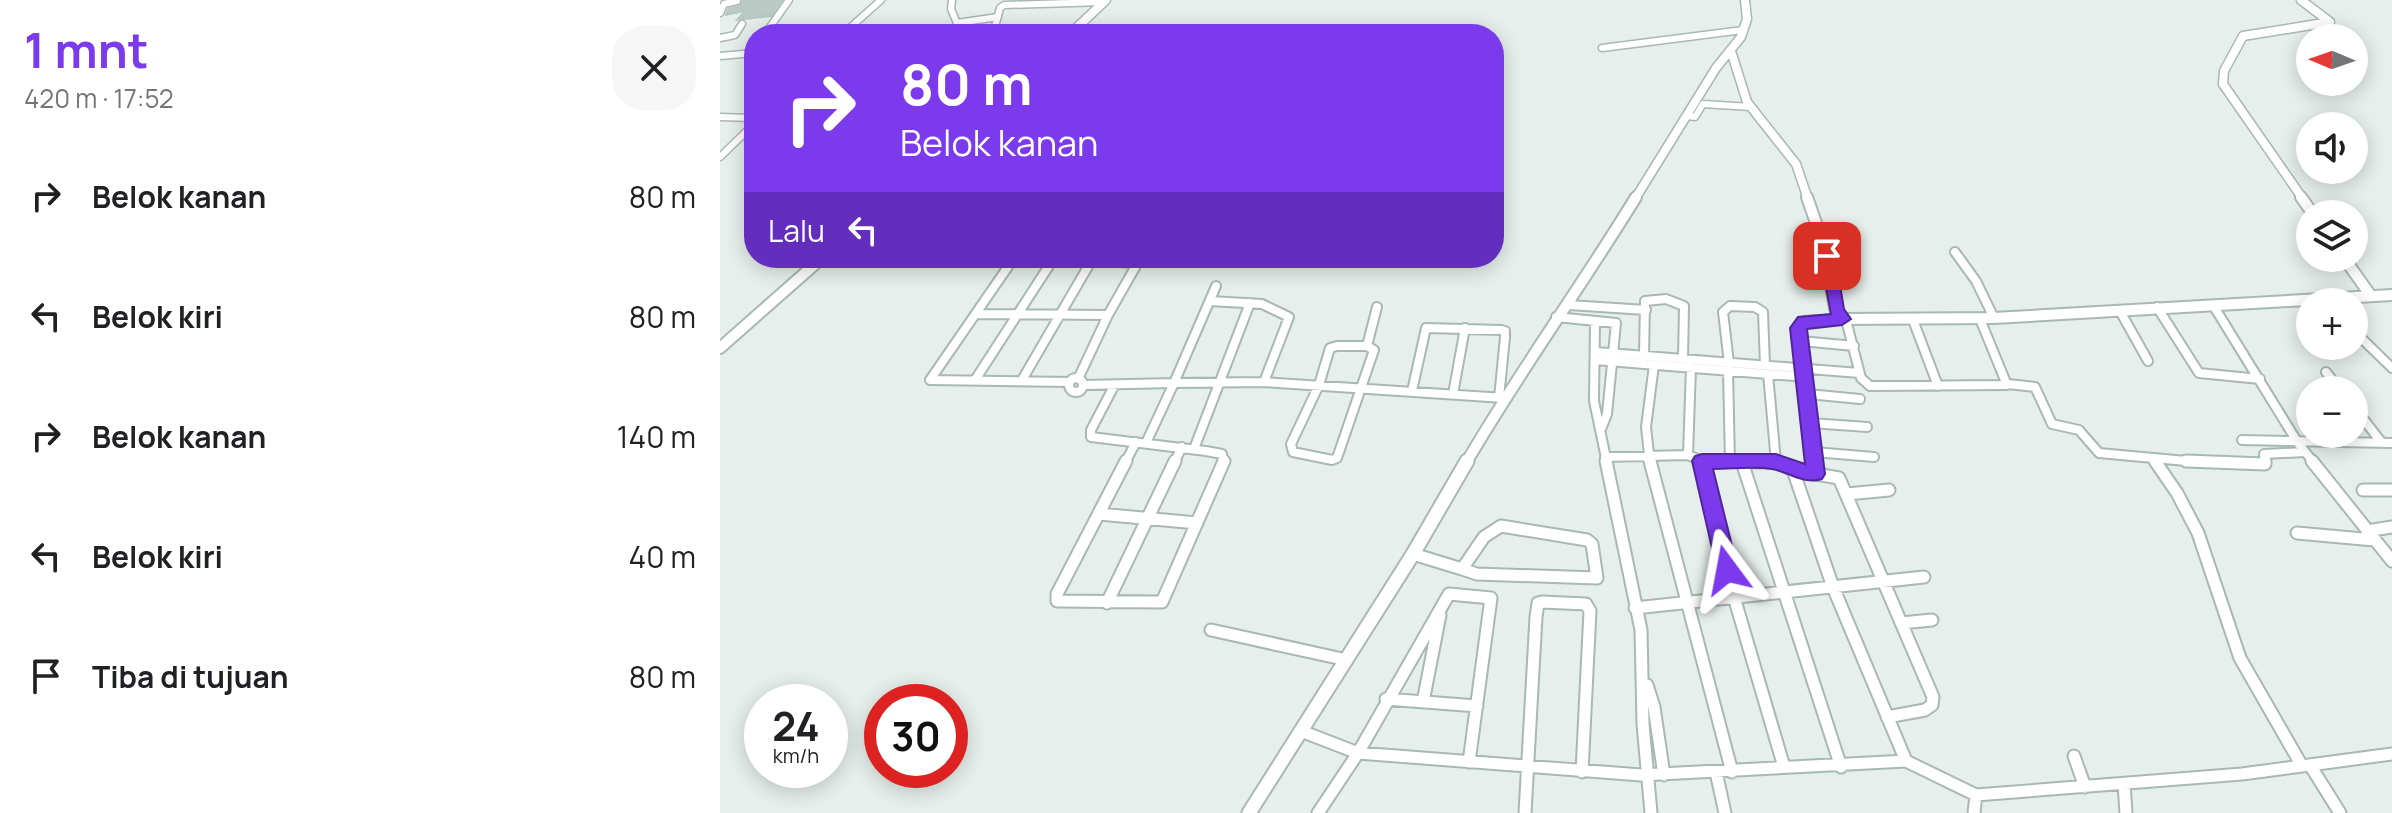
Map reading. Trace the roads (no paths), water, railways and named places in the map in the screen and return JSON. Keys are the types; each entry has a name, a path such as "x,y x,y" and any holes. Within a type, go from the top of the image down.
{"street":[{"path":"772,24 789,0"},
{"path":"854,24 881,0"},
{"path":"952,0 951,9 957,23 998,17"},
{"path":"1249,813 1413,554 1502,398 1556,317 1569,305 1716,68 1732,54 1750,14 1745,0"},
{"path":"2301,0 2330,22 2243,36 2224,71 2223,84 2303,200"},
{"path":"720,13 724,4 737,1"},
{"path":"996,24 1001,7 1010,4 1105,1"},
{"path":"1081,24 1105,1"},
{"path":"720,38 735,35 742,24"},
{"path":"1602,48 1743,30"},
{"path":"720,56 744,53"},
{"path":"1732,54 1744,97 1796,164 1824,246 1835,309 1844,320 1854,346 1863,383 1877,388 2008,384 2035,387 2052,424 2079,430 2096,451 2153,458 2265,464 2264,454 2305,452"},
{"path":"1687,116 1695,117 1703,104 1751,107"},
{"path":"720,117 744,118"},
{"path":"720,157 744,134"},
{"path":"1955,252 1976,281 1994,318"},
{"path":"720,348 811,268"},
{"path":"1007,268 930,379 932,381 1022,380 1114,386 1264,382 1502,398"},
{"path":"975,380 1048,268"},
{"path":"1022,380 1085,268"},
{"path":"1077,382 1134,268"},
{"path":"2354,272 2371,296"},
{"path":"1114,386 1090,434 1094,438 1141,442 1194,449 1222,454 1224,460 1162,602 1059,602 1056,599 1099,514 1141,442 1174,383 1216,286"},
{"path":"2368,296 2392,295"},
{"path":"1644,356 1645,301 1650,298 1683,302 1683,359"},
{"path":"1210,301 1262,304 1290,319 1264,382"},
{"path":"1815,474 1799,328 1804,321 1980,319 2157,307 2296,302"},
{"path":"1194,449 1250,303"},
{"path":"1569,305 1646,310"},
{"path":"2213,305 2296,440"},
{"path":"1776,462 1763,312 1755,307 1730,306 1723,312 1736,462 1841,767"},
{"path":"1367,346 1377,307"},
{"path":"2157,307 2199,373 2260,379"},
{"path":"2120,311 2148,361"},
{"path":"976,314 1108,315"},
{"path":"1556,317 1616,323 1607,414 1601,429"},
{"path":"1980,319 2008,384"},
{"path":"1913,320 1938,386"},
{"path":"1595,321 1594,401 1641,630 1651,813"},
{"path":"1412,391 1426,328 1505,331 1502,398"},
{"path":"1453,394 1465,328"},
{"path":"1801,341 1854,346"},
{"path":"2368,345 2392,368"},
{"path":"1367,346 1374,350 1337,458 1332,460 1291,450 1319,385 1330,348 1367,346"},
{"path":"1596,356 1683,359 1728,367"},
{"path":"1613,357 1654,365 1859,373"},
{"path":"1654,365 1646,427 1649,456 1732,772"},
{"path":"1688,455 1691,367"},
{"path":"2326,372 2329,376"},
{"path":"1808,394 1860,399"},
{"path":"1811,423 1867,427"},
{"path":"2368,423 2388,445"},
{"path":"2242,440 2296,443"},
{"path":"2368,445 2388,445"},
{"path":"1107,603 1182,447"},
{"path":"2302,448 2392,561"},
{"path":"1814,452 1874,457"},
{"path":"1605,457 1688,455 1702,461 1776,462 1793,470 1839,478 1933,697 1932,705 1925,710 1887,717"},
{"path":"2153,458 2177,493 2198,533 2240,658 2306,766 2340,813"},
{"path":"1702,461 1734,597 1784,767"},
{"path":"1793,470 1833,587 1906,761"},
{"path":"1847,494 1889,490"},
{"path":"2363,490 2392,490"},
{"path":"1099,514 1197,523"},
{"path":"1413,554 1461,570 1477,574 1593,580 1597,578 1598,570 1592,544 1587,540 1507,525 1491,530 1461,570"},
{"path":"2297,533 2371,535 2392,527"},
{"path":"1635,608 1924,577"},
{"path":"1321,813 1446,594 1491,598 1469,762"},
{"path":"1525,813 1538,603 1586,604 1590,614 1582,772"},
{"path":"1423,702 1441,607"},
{"path":"1901,623 1932,620"},
{"path":"1211,630 1347,660"},
{"path":"1643,674 1654,707 1664,775"},
{"path":"1386,699 1477,706"},
{"path":"1301,731 1358,753 1582,772 1664,775 1906,761 1976,795 2124,784 2392,754"},
{"path":"2074,756 2085,787"},
{"path":"1716,772 1725,813"},
{"path":"2124,784 2126,813"},
{"path":"1974,813 1976,795"}]}
